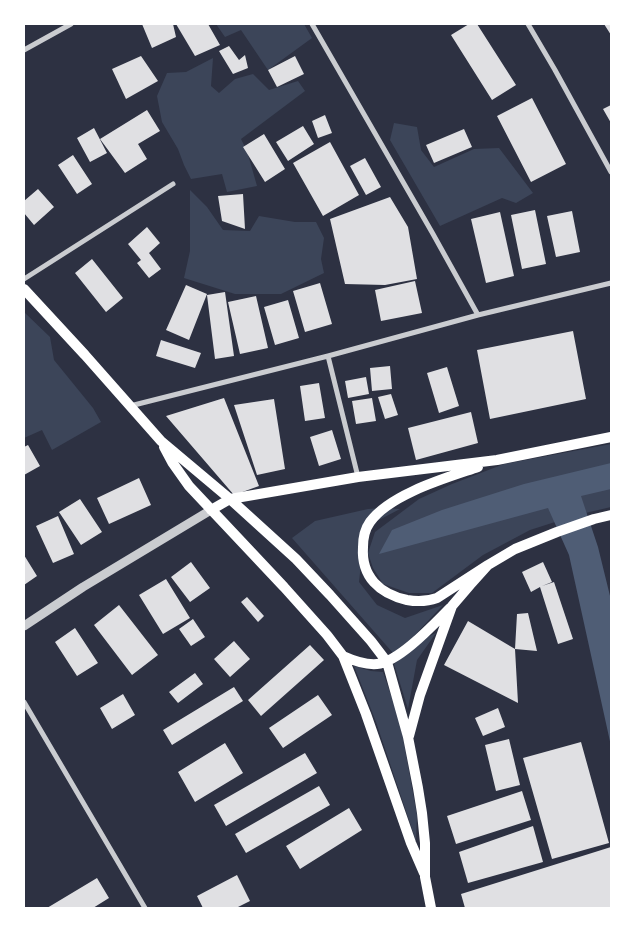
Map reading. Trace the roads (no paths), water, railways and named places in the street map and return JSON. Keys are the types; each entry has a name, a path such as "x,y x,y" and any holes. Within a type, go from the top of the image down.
{"main road":[{"path":"24,289 161,441 230,499 296,559 371,641 387,662 408,737 422,813 426,855 425,877"},
{"path":"211,510 230,499 358,478 497,460 611,437"},
{"path":"161,441 180,475 305,610 343,656 360,697 411,843 425,877 431,908"},
{"path":"497,460 406,494 378,513 370,522 365,532 362,554 364,565 376,585 395,597 417,602 427,601 437,598 515,550 557,532 611,515"},
{"path":"343,656 365,663 387,662 414,642 452,606 488,565"},
{"path":"408,737 420,695 452,606"}],"street":[{"path":"24,50 71,24"},
{"path":"312,24 478,315"},
{"path":"528,24 611,172"},
{"path":"24,279 173,184"},
{"path":"130,406 328,356 478,315 611,283"},
{"path":"328,356 358,478"},
{"path":"24,626 83,587 211,510"},
{"path":"24,702 145,908"}]}
